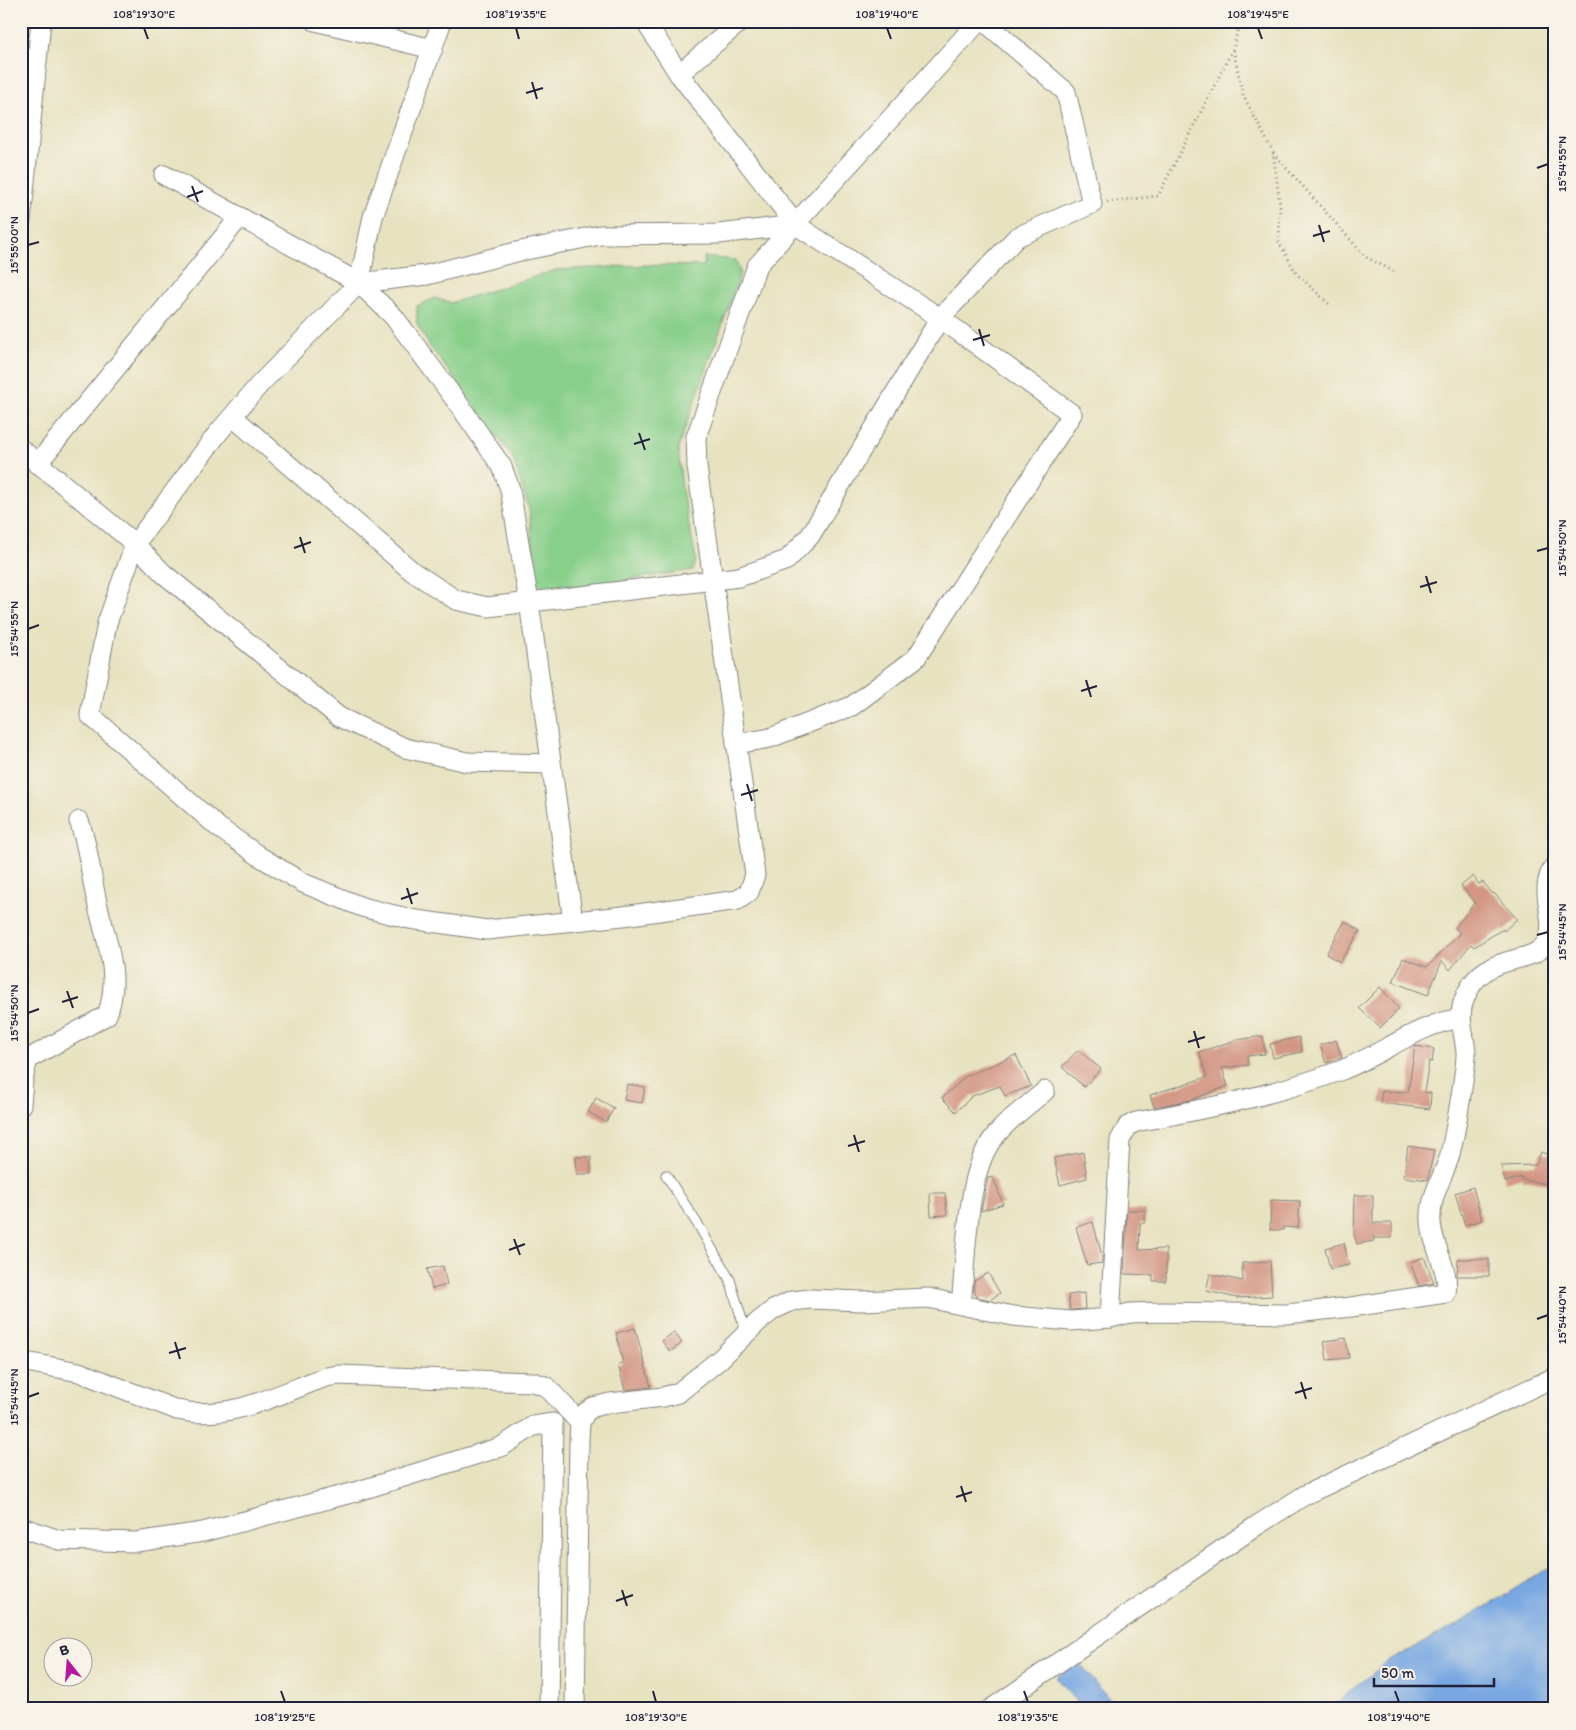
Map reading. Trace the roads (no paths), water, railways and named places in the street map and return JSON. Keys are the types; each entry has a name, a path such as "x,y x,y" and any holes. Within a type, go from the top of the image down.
{"street":[{"path":"21,222 41,21"},
{"path":"315,21 433,49"},
{"path":"442,21 373,217 360,283 259,385 218,432 135,544 107,623 90,715 218,826 259,856 304,883 362,907 410,920 487,930 738,900 749,892 755,875 697,467 696,437 758,266 979,21"},
{"path":"645,21 679,74 796,225 940,318 1072,414 916,658 852,706 770,738 736,744"},
{"path":"679,74 741,21"},
{"path":"233,417 413,572 456,600 488,607 713,581 739,577 787,560 810,536 940,318 1017,237 1092,204 1066,92 984,21"},
{"path":"164,175 360,283 394,317 460,406 502,467 510,489 529,602 573,921"},
{"path":"37,464 240,217"},
{"path":"360,283 426,275 516,252 600,235 719,234 796,225"},
{"path":"21,449 135,544 164,574 339,717 405,748 467,762 550,764"},
{"path":"21,1105 23,1080 28,1059 107,1015 114,998 114,976 95,895 86,841 79,822"},
{"path":"575,1709 580,1423 584,1413 593,1407 678,1393 719,1360 774,1310 792,1302 810,1299 852,1301 928,1298 1013,1316 1071,1321 1110,1318 1130,1313 1287,1314 1351,1308 1446,1293 1448,1286 1436,1249 1430,1216 1435,1195 1450,1153 1464,1077 1466,1053 1460,1019 1465,998 1472,984 1482,973 1494,965 1526,958 1540,950 1548,940 1550,931 1547,889 1555,865"},
{"path":"1110,1318 1120,1140 1128,1126 1136,1122 1245,1099 1340,1071 1380,1054 1432,1026 1448,1020 1460,1019"},
{"path":"961,1305 972,1200 978,1165 991,1141 1045,1090"},
{"path":"21,1361 79,1372 177,1410 192,1413 223,1412 243,1407 326,1377 338,1375 533,1382 547,1388 580,1423"},
{"path":"991,1709 1305,1494 1555,1377"},
{"path":"21,1527 59,1540 136,1542 203,1532 355,1492 501,1447 533,1426 553,1423 548,1709"}],"lane":[{"path":"666,1175 730,1280 746,1334"}],"water":[{"path":"1555,1564 1555,1709 1328,1709 1386,1663 1458,1624"},
{"path":"1077,1661 1118,1709 1083,1709 1056,1678"}]}
